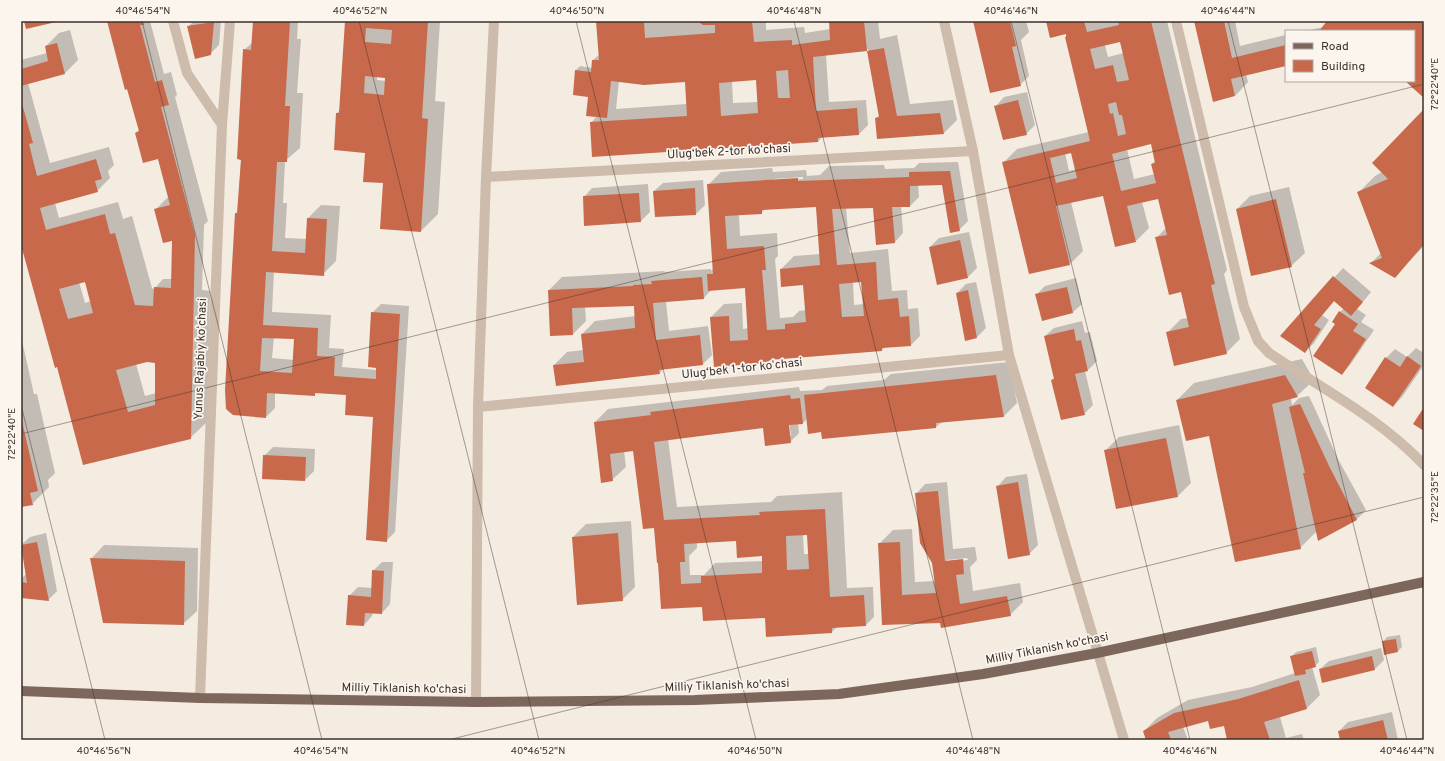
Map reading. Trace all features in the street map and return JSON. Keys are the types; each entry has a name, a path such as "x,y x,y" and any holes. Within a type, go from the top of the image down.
{"main road":[{"name":"Milliy Tiklanish ko'chasi","path":"21,691 200,698 476,702 695,700 838,694 982,674 1097,653 1424,582"}],"street":[{"path":"173,21 187,73 222,125"},
{"name":"Yunus Rajabiy koʻchasi","path":"200,698 222,125 230,21"},
{"path":"476,702 478,407 486,177 494,21"},
{"path":"944,21 973,151 1009,355 1124,740"},
{"path":"1176,21 1244,307 1258,341 1269,353 1371,419 1424,465"},
{"name":"Ulug‘bek 2-tor koʻchasi","path":"486,177 973,151"},
{"name":"Ulug‘bek 1-tor koʻchasi","path":"478,407 1009,355"}],"building":[{"path":"24,21 56,21 56,22 26,29"},
{"path":"107,21 143,21 144,25 140,25 155,82 162,80 169,105 161,107 195,235 191,439 83,465 57,367 55,368 21,245 21,100 33,143 29,144 37,176 96,159 102,179 95,181 98,192 40,208 46,230 105,214 110,234 115,233 135,305 153,306 154,287 171,288 172,241 163,243 154,209 170,205 158,159 143,163 135,133 139,131 127,89 125,90","holes":["85,282 93,313 68,319 59,289","147,362 155,363 155,405 128,412 116,370"]},
{"path":"253,21 290,21 285,106 290,106 287,162 277,162 272,251 305,253 307,218 327,219 324,276 266,272 263,325 318,328 317,356 335,357 334,376 376,379 376,368 368,367 371,312 400,314 387,542 366,540 373,417 345,415 346,395 315,393 315,396 267,393 266,418 233,415 226,409 225,390 235,213 237,213 241,160 237,159 243,49 251,50","holes":["262,338 294,339 292,373 260,371"]},
{"path":"345,21 428,21 422,118 428,119 421,232 380,229 383,183 363,182 365,153 334,150 336,113 339,113","holes":["366,28 392,30 391,44 365,42","365,76 385,78 384,95 364,93"]},
{"path":"596,21 644,21 645,38 715,33 715,25 703,25 697,21 752,21 754,42 792,40 792,45 830,40 829,21 864,21 867,51 813,57 816,111 857,108 859,135 818,138 818,142 592,157 590,122 687,116 685,82 644,85 611,81 607,118 586,116 588,97 573,95 575,70 591,72 592,60 599,60","holes":["788,70 790,98 778,98 776,71","756,80 758,113 721,116 719,83"]},
{"path":"973,21 1010,21 1016,46 1012,47 1021,86 990,93"},
{"path":"1046,21 1084,21 1087,32 1119,25 1118,21 1151,21 1215,284 1211,285 1227,354 1174,366 1166,332 1189,327 1181,292 1169,295 1155,237 1167,235 1158,199 1127,206 1136,242 1115,247 1103,196 1056,206 1070,265 1029,274 1002,162 1090,141 1065,37 1066,34 1050,38","holes":["1120,42 1129,80 1117,82 1113,65 1095,69 1090,49","1116,102 1119,115 1122,115 1126,134 1118,136 1113,113 1110,114 1108,104","1151,144 1155,163 1151,164 1156,183 1121,191 1112,154","1071,153 1077,178 1056,183 1050,158"]},
{"path":"1194,21 1224,21 1232,58 1285,45 1285,66 1231,79 1235,96 1213,102"},
{"path":"1327,21 1420,21 1424,24 1424,98 1406,82 1415,82 1415,30 1320,30"},
{"path":"214,22 211,55 195,59 187,26"},
{"path":"57,43 65,74 21,86 21,69 48,61 45,46"},
{"path":"884,48 897,116 940,113 944,134 877,139 875,118 879,117 867,51"},
{"path":"1018,100 1027,135 1003,140 994,106"},
{"path":"1424,109 1424,244 1395,278 1369,263 1382,258 1357,192 1388,179 1372,163"},
{"path":"950,171 960,231 950,233 942,185 910,186 910,207 892,207 895,243 876,245 873,208 832,209 837,265 876,262 878,300 898,298 900,317 909,316 911,346 882,348 882,351 769,360 769,363 714,367 710,317 729,316 730,341 748,340 745,288 708,291 707,274 713,274 707,184 798,178 798,181 909,177 909,172","holes":["816,207 820,265 780,269 781,287 803,285 806,322 785,324 785,329 767,330 762,270 766,270 764,246 727,249 725,216 762,214 762,210","861,282 864,316 842,317 839,284"]},
{"path":"695,188 696,215 655,217 653,191"},
{"path":"639,193 641,222 584,226 583,196"},
{"path":"1276,199 1292,267 1251,276 1236,209"},
{"path":"960,240 968,278 937,285 929,247"},
{"path":"1333,276 1363,302 1351,316 1334,301 1314,325 1321,329 1305,353 1280,336"},
{"path":"702,277 704,299 653,303 656,340 700,335 703,365 659,370 660,374 556,386 553,365 584,362 581,334 635,328 634,306 572,308 573,335 550,336 548,290 633,286 652,284 651,281"},
{"path":"1067,287 1073,313 1042,321 1035,294"},
{"path":"968,290 977,338 965,341 956,293"},
{"path":"1339,311 1358,324 1353,331 1366,339 1342,375 1313,356 1335,324 1332,322"},
{"path":"1074,329 1076,341 1081,340 1088,371 1075,374 1085,415 1061,420 1051,380 1054,379 1044,336"},
{"path":"1407,356 1421,366 1393,407 1365,388 1385,357 1400,367"},
{"path":"996,375 1004,417 936,423 936,428 822,439 821,432 808,434 804,395"},
{"path":"1285,375 1298,397 1272,404 1301,549 1235,562 1209,436 1186,441 1176,400"},
{"path":"790,395 791,399 800,398 803,424 789,425 791,443 765,446 763,428 654,442 664,520 760,515 759,512 825,509 830,597 864,595 866,626 832,628 832,633 766,637 765,618 703,621 702,607 661,609 654,528 643,529 633,451 610,454 613,481 601,483 594,422 651,415 650,412","holes":["807,535 809,569 787,570 786,536","736,541 737,558 762,556 762,573 701,576 701,583 681,584 680,562 685,562 684,544"]},
{"path":"1300,404 1330,468 1357,520 1318,541 1303,473 1305,473 1289,407"},
{"path":"1424,407 1424,431 1413,424"},
{"path":"21,417 38,491 30,493 33,505 21,507"},
{"path":"1166,438 1178,497 1116,509 1104,450"},
{"path":"263,455 306,457 305,481 262,479"},
{"path":"1018,482 1030,555 1008,559 996,486"},
{"path":"938,491 945,561 963,559 964,574 956,575 960,604 1007,596 1011,616 941,628 940,623 882,625 878,543 900,542 902,595 936,593 932,563 920,543 915,493"},
{"path":"618,533 623,601 577,605 572,537"},
{"path":"37,542 49,601 21,598 21,582 27,583 21,545"},
{"path":"90,558 185,561 184,625 103,623"},
{"path":"372,570 384,571 382,614 365,613 364,626 346,625 348,595 371,597"},
{"path":"1396,639 1398,652 1384,655 1382,641"},
{"path":"1312,651 1316,667 1305,670 1306,674 1295,676 1290,656"},
{"path":"1372,656 1375,670 1322,683 1319,669"},
{"path":"1299,680 1307,709 1264,722 1270,740 1227,740 1224,726 1210,729 1208,721 1168,732 1171,740 1146,740 1143,731 1174,713 1238,699"},
{"path":"1383,720 1388,740 1340,740 1338,731"}]}
